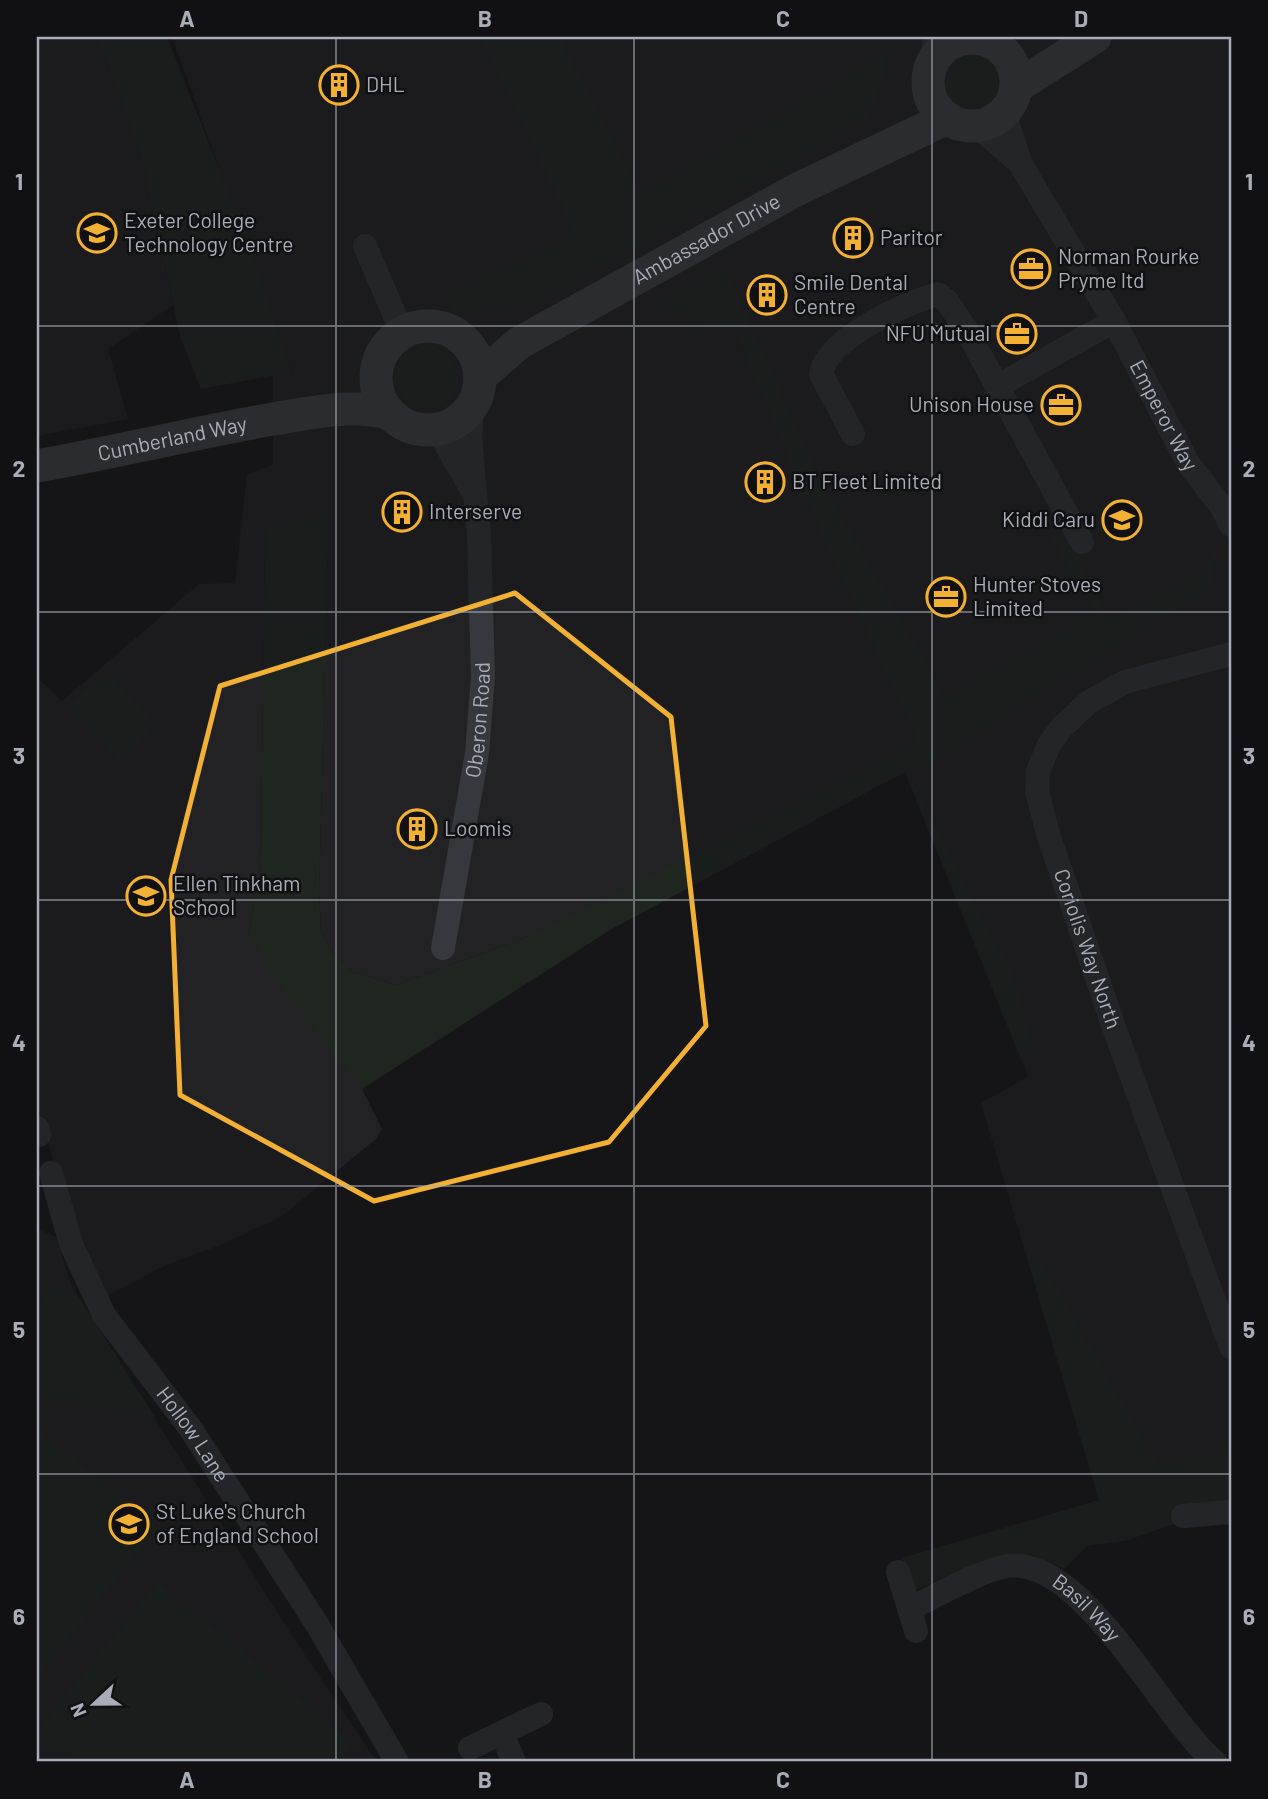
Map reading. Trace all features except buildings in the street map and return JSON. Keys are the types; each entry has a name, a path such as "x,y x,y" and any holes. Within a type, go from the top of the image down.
{"main road":[{"name":"Ambassador Drive","path":"476,392 519,343 796,190 897,140 975,108 1095,37"},
{"path":"978,38 1006,41 1012,63 975,108 928,76 947,43 978,38"},
{"path":"425,326 439,327 466,342 478,365 476,392 451,425 437,429 415,428 390,414 376,386 376,371 382,353 402,332 425,326"},
{"name":"Ambassador Drive","path":"466,342 519,343"},
{"name":"Cumberland Way","path":"308,414 358,388 376,371"},
{"name":"Cumberland Way","path":"37,466 214,429 308,414 364,409 390,414"}],"street":[{"name":"Emperor Way","path":"975,108 1021,165 1114,321 1188,463 1228,512"},
{"path":"365,246 402,332"},
{"path":"853,434 821,374 822,363 838,345 922,299 938,294 947,301 1082,542"},
{"path":"996,387 1114,321"},
{"name":"Oberon Road","path":"443,948 477,753 483,676 478,537 473,491 476,392"},
{"name":"Oberon Road","path":"437,429 473,491"},
{"name":"Coriolis Way North","path":"1231,654 1125,682 1089,702 1068,720 1049,745 1038,771 1037,792 1049,837 1117,1036 1231,1347"},
{"name":"Hollow Lane","path":"51,1173 71,1244 104,1315 190,1428 316,1620 397,1762"},
{"path":"1183,1517 1231,1512"},
{"name":"Basil Way","path":"898,1572 912,1620 1006,1566 1024,1566 1058,1580 1077,1593 1132,1659 1192,1740 1215,1762"},
{"path":"470,1748 541,1714"},
{"path":"502,1733 514,1762"}],"highlighted area":[{"path":"515,593 671,717 706,1026 609,1142 374,1201 180,1095 171,880 220,686"}],"shaded area":[{"name":"Exeter College Technology Centre","path":"37,37 98,37 142,160 173,305 108,349 128,419 37,436"},
{"path":"98,37 167,37 241,224 292,372 201,389 180,336 142,160"},
{"path":"172,37 1231,37 1231,1466 1099,1500 981,1103 1028,1077 905,771 524,938 396,985 353,972 330,950 321,929 319,894 329,511 265,527 261,857 249,934 334,1044 362,1089 382,1129 376,1139 282,1216 223,1244 168,1264 108,1295 100,1287 64,1196 37,1104 37,677 62,701 199,584 235,583 247,474 273,465 273,375 292,371"},
{"path":"481,37 559,37 641,193 887,51 886,67 868,118 820,147 538,302 470,313 454,312 444,294 575,234"},
{"path":"971,52 982,54 995,65 1000,81 998,92 987,105 971,110 960,108 947,97 942,81 944,70 955,57"},
{"path":"725,268 817,473 945,696 1095,613 1052,540 1060,525 1111,620 1203,570 1219,543 1208,592 910,776 991,935 1010,965 1035,1051 1020,1057 905,772 610,930 362,1089 280,986 249,934 261,857 265,527 329,511 319,894 321,929 330,950 353,972 396,985 524,938 918,740 821,533 736,335 650,305"},
{"path":"427,346 449,355 458,377 449,399 427,408 405,399 396,377 405,355"},
{"path":"107,671 156,725 118,759 69,705"},
{"name":"St Luke's Church of England School","path":"37,1229 56,1237 71,1285 289,1631 377,1762 37,1762"},
{"path":"1027,1258 1040,1258 1148,1448 1160,1461 1231,1452 1231,1504 1128,1540 1087,1546 1064,1569 1033,1555 992,1560 914,1590 902,1558 1099,1500"},
{"path":"53,1285 71,1285 155,1417 37,1400 37,1306"},
{"path":"37,1428 158,1528 37,1677"},
{"path":"158,1582 355,1743 339,1762 78,1762 38,1730"}],"place":[{"name":"DHL","path":"339,85"},
{"name":"Exeter College Technology Centre","path":"97,233"},
{"name":"Paritor","path":"853,238"},
{"name":"Norman Rourke Pryme ltd","path":"1031,269"},
{"name":"Smile Dental Centre","path":"767,295"},
{"name":"NFU Mutual","path":"1017,334"},
{"name":"Unison House","path":"1061,405"},
{"name":"BT Fleet Limited","path":"765,482"},
{"name":"Interserve","path":"402,512"},
{"name":"Kiddi Caru","path":"1122,520"},
{"name":"Hunter Stoves Limited","path":"946,597"},
{"name":"Loomis","path":"417,829"},
{"name":"Ellen Tinkham School","path":"146,896"},
{"name":"St Luke's Church of England School","path":"129,1524"}]}
